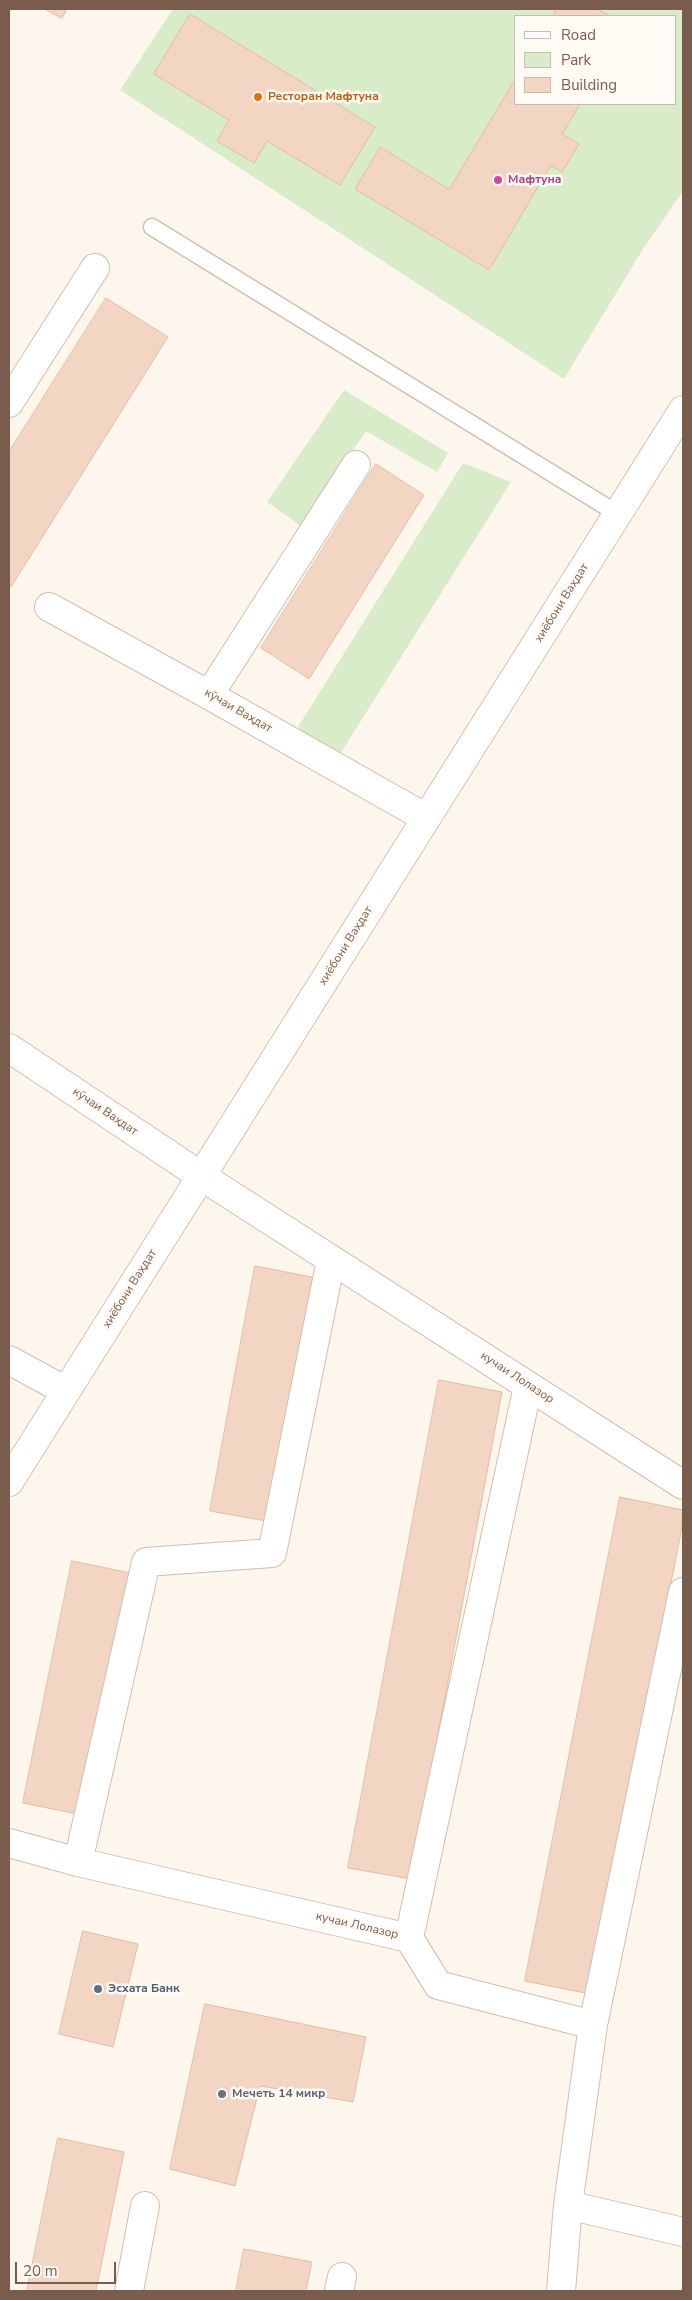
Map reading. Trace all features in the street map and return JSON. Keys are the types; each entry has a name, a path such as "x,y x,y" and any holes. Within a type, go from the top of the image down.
{"street":[{"path":"9,402 95,268"},
{"name":"хиёбони Ваҳдат","path":"9,1482 683,410"},
{"path":"209,694 356,465"},
{"name":"кӯчаи Ваҳдат","path":"49,608 209,694 426,818"},
{"name":"кӯчаи Ваҳдат","path":"9,1048 201,1176 341,1266"},
{"path":"87,1864 146,1562 272,1553 341,1266"},
{"name":"кучаи Лолазор","path":"341,1266 683,1485"},
{"path":"9,1360 66,1391"},
{"path":"409,1938 528,1386"},
{"path":"562,2291 568,2205 593,2025 683,1592"},
{"name":"кучаи Лолазор","path":"9,1843 87,1864 409,1938 438,1985 593,2025"},
{"path":"568,2205 683,2232"},
{"path":"129,2291 145,2206"}],"lane":[{"path":"152,227 618,514"}],"green space":[{"path":"173,9 683,9 683,191 643,249 564,379 120,90"},
{"path":"344,390 448,453 437,472 366,431 301,526 267,502"},
{"path":"463,463 511,482 337,759 298,727"}],"building":[{"path":"45,9 67,9 62,18"},
{"path":"557,9 597,9 608,15 554,15"},
{"name":"Ресторан Мафтуна","path":"190,14 375,127 340,185 267,141 254,163 217,141 229,120 154,74"},
{"name":"Мафтуна","path":"514,81 514,105 579,105 562,134 579,144 562,172 551,165 489,270 355,189 380,147 449,189"},
{"path":"106,298 168,337 11,587 9,585 9,452"},
{"path":"376,464 424,495 309,679 261,648"},
{"path":"255,1266 317,1278 272,1522 210,1511"},
{"path":"439,1380 502,1392 411,1879 348,1868"},
{"path":"620,1497 683,1510 683,1522 590,1994 525,1981"},
{"path":"72,1561 131,1573 82,1815 23,1803"},
{"name":"Эсхата Банк","path":"83,1931 138,1944 113,2047 59,2034"},
{"name":"Мечеть 14 микр","path":"205,2004 366,2037 353,2102 260,2086 235,2186 170,2169"},
{"path":"58,2138 124,2152 96,2291 27,2291"},
{"path":"244,2249 312,2262 306,2291 236,2291"}],"place":[{"name":"Ресторан Мафтуна","path":"258,97"},
{"name":"Мафтуна","path":"498,180"},
{"name":"Эсхата Банк","path":"98,1989"},
{"name":"Мечеть 14 микр","path":"222,2094"}]}
